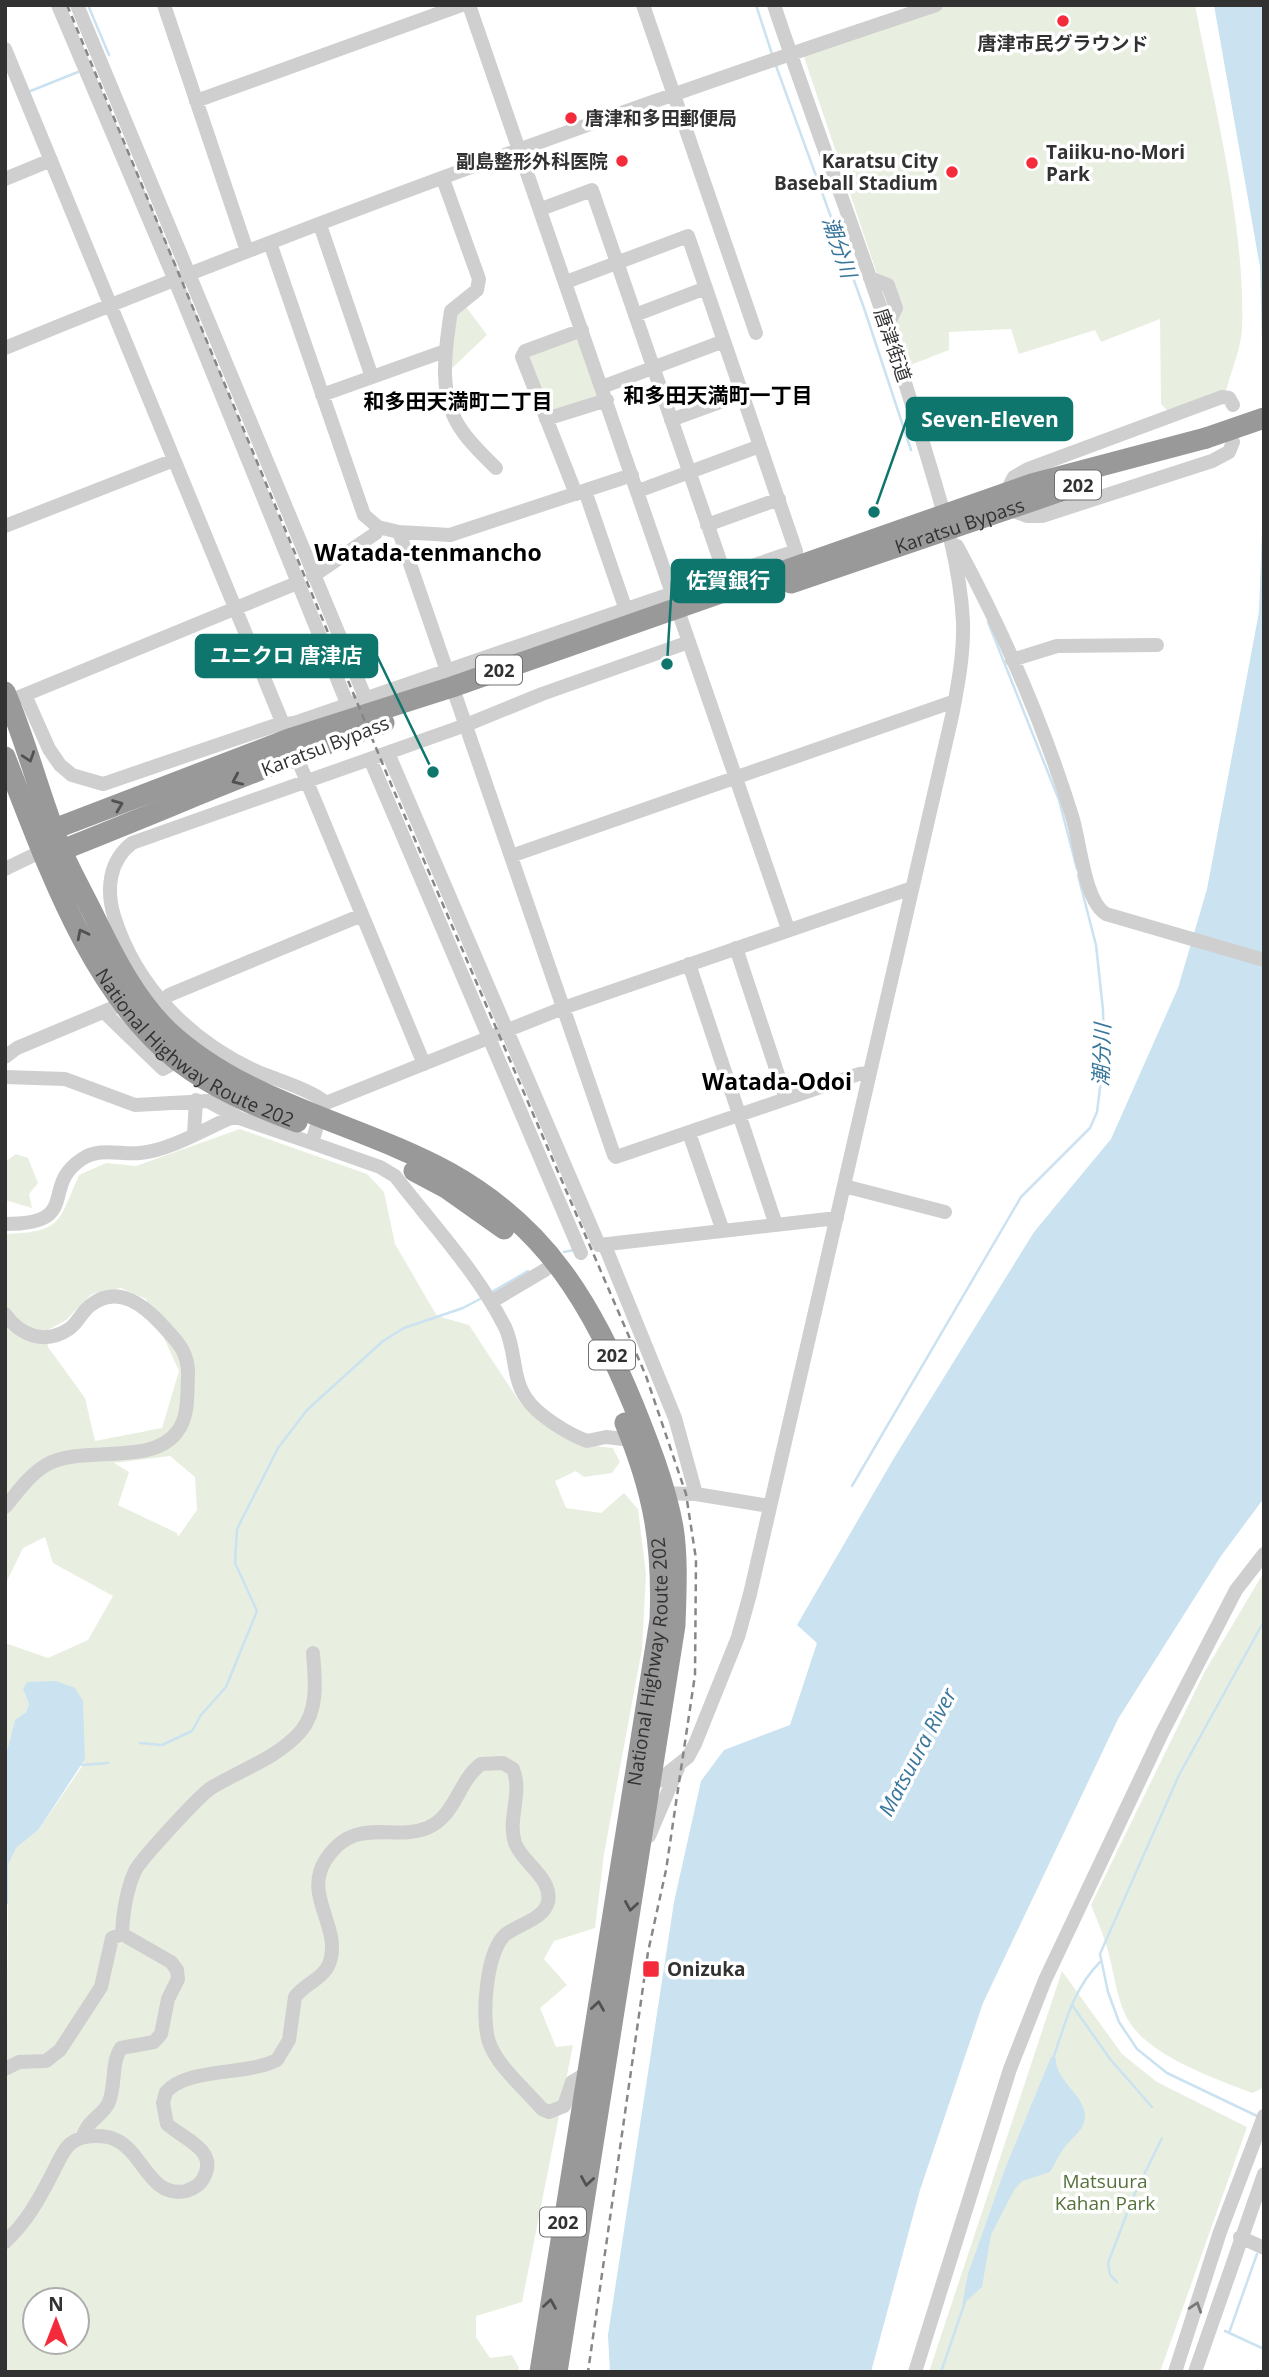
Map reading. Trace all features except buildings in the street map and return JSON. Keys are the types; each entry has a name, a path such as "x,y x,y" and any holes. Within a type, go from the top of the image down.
{"highway":[{"name":"Karatsu Bypass","path":"54,829 289,739 678,607 1264,418"},
{"path":"11,698 54,829 52,850"},
{"name":"Karatsu Bypass","path":"52,850 189,800 289,739"},
{"path":"5,757 52,850"},
{"name":"National Highway Route 202","path":"52,850 100,905 128,1009 166,1028 211,1066 293,1097 318,1123 400,1172 487,1215 516,1239 545,1270 593,1345 632,1440 658,1493 662,1573 660,1620 540,2372"},
{"name":"National Highway Route 202","path":"52,850 94,958 128,1009 177,1061 214,1086 449,1173 517,1220 554,1259 586,1304 605,1338 658,1493 677,1570 675,1625 557,2372"}],"street":[{"path":"58,5 181,276 365,697"},
{"path":"77,5 298,583 347,703"},
{"path":"164,5 247,251"},
{"path":"197,102 462,5"},
{"path":"470,5 788,929"},
{"path":"643,5 756,333"},
{"name":"唐津街道","path":"774,5 779,57 870,278 946,522"},
{"path":"5,348 247,251 674,94 936,5"},
{"path":"5,49 24,94 46,162 110,305 170,462 424,1063"},
{"path":"5,179 46,162"},
{"path":"443,179 479,279 477,290 451,311 445,351 446,392 457,422 495,468"},
{"path":"541,209 592,190 725,575"},
{"path":"320,225 372,377"},
{"path":"566,282 688,236 779,499 796,551 725,575 677,586 678,607"},
{"path":"270,243 364,515 377,527 399,532 450,535 632,475"},
{"path":"635,315 706,288"},
{"path":"582,330 525,351 522,357 581,492 626,610"},
{"path":"547,419 653,368 724,341"},
{"path":"322,395 445,351"},
{"path":"671,420 742,394"},
{"path":"1233,405 1229,398 1222,397 1028,469 1014,477 1007,501 1027,516 1042,516 1212,461 1229,452 1233,442"},
{"path":"638,491 760,446"},
{"path":"5,526 170,462"},
{"path":"707,525 779,499"},
{"path":"946,522 1012,660 1072,816 1093,903 1106,914 1264,960"},
{"path":"628,1820 651,1785 688,1757 738,1637 955,701 963,623 958,572 946,522"},
{"path":"313,576 376,533 377,527"},
{"path":"399,532 614,1155 616,1157 870,1073"},
{"path":"289,739 103,784 72,775 60,765 11,698 298,583"},
{"path":"289,739 294,723 347,703 365,697 451,685 626,610 678,607"},
{"path":"100,905 115,864 123,850 132,844 689,642"},
{"path":"1012,660 1056,646 1157,645"},
{"path":"511,856 955,701"},
{"path":"388,753 599,1245 837,1218"},
{"path":"370,759 581,1253"},
{"path":"5,869 52,850"},
{"path":"5,1224 38,1223 46,1219 67,1175 85,1156 99,1152 151,1152 230,1118 318,1123 424,1063 563,1008 912,888"},
{"path":"169,995 362,915"},
{"path":"737,948 786,1099"},
{"path":"689,964 776,1225"},
{"path":"5,1057 17,1048 128,1009"},
{"path":"5,1077 65,1079 135,1105 208,1101 239,1118"},
{"path":"194,1134 196,1100"},
{"path":"689,1133 723,1231"},
{"path":"400,1172 491,1303 513,1350 517,1377 525,1398 577,1437 587,1441 606,1437 632,1440"},
{"path":"844,1186 945,1212"},
{"path":"605,1246 675,1418 696,1494"},
{"path":"491,1303 545,1270"},
{"path":"5,1314 26,1335 40,1338 71,1328 88,1307 100,1299 117,1296 132,1299 180,1343 189,1365 186,1410 182,1427 172,1439 159,1446 134,1452 71,1457 47,1465 28,1480 5,1507"},
{"path":"658,1493 696,1494 769,1506"},
{"path":"915,2372 1010,2069 1045,1980 1162,1733 1236,1590 1264,1554"},
{"path":"122,1934 123,1912 136,1869 194,1802 208,1790 278,1751 302,1730 315,1694 313,1653"},
{"path":"5,2242 34,2209 65,2148 72,2141 83,2137 116,2139 132,2151 163,2189 186,2191 197,2186 204,2178 207,2166 205,2154 198,2144 167,2124 163,2103 166,2092 185,2079 266,2065 284,2052 295,1997 322,1975 329,1965 331,1933 318,1898 318,1878 325,1862 345,1841 359,1833 425,1829 435,1824 446,1815 473,1770 491,1762 503,1763 513,1769 518,1793 513,1822 515,1845 538,1873 548,1891 548,1902 542,1913 507,1933 493,1951 487,2006 489,2043 525,2090 542,2109 549,2112 564,2106 572,2082 587,2073"},
{"path":"638,1863 680,1763"},
{"path":"5,2069 19,2062 46,2061 60,2050 101,1987 112,1938 122,1934"},
{"path":"83,2137 85,2127 107,2106 114,2087 116,2056 121,2048 153,2042 161,2034 168,1999 178,1979 177,1970 171,1962 122,1934"},
{"path":"1175,2372 1264,2116"},
{"path":"1195,2372 1264,2174"},
{"path":"1240,2237 1264,2248"}],"green space":[{"name":"Taiiku-no-Mori Park","path":"924,5 1195,5 1227,167 1239,250 1242,329 1226,391 1169,412 1161,404 1160,319 1101,342 1095,330 1019,354 1011,329 949,332 949,350 908,366 800,45"},
{"path":"464,304 487,335 450,370 455,311"},
{"path":"576,335 598,400 548,412 527,352"},
{"path":"240,1129 367,1174 384,1192 395,1244 437,1316 469,1325 521,1404 578,1444 613,1448 620,1462 612,1473 584,1477 576,1471 555,1481 566,1508 601,1513 624,1493 638,1509 646,1574 642,1649 604,1854 595,1928 554,1941 544,1959 567,1985 540,2008 556,2047 573,2045 522,2302 476,2316 476,2337 490,2358 512,2355 519,2368 517,2372 5,2372 8,1865 16,1847 39,1829 83,1765 83,1701 23,1689 29,1704 26,1712 15,1720 5,1758 5,1643 48,1658 88,1640 113,1596 53,1563 45,1537 23,1548 5,1585 5,1234 38,1231 56,1222 79,1175 106,1163 136,1166","holes":["121,1288 146,1299 179,1371 162,1428 95,1441 85,1398 48,1347 46,1331 66,1320 92,1294","170,1456 195,1477 197,1510 178,1537 177,1533 118,1505 129,1472 114,1463"]},
{"path":"16,1154 28,1158 38,1183 29,1194 32,1208 5,1200 5,1162"},
{"path":"1264,1572 1264,2084 1261,2089 1252,2093 1181,2063 1163,2053 1134,2028 1122,2006 1106,1945 1091,1905 1205,1671"},
{"name":"Matsuura Kahan Park","path":"1062,1971 1122,2054 1157,2082 1247,2127 1160,2372 929,2372"}],"water":[{"path":"1214,5 1264,5 1264,420 1260,267"},
{"name":"Matsuura River","path":"1264,471 1264,1498 1221,1556 1118,1719 983,2003 920,2190 871,2372 610,2372 608,2335 674,1902 701,1781 724,1750 790,1725 817,1643 797,1625 894,1458 1034,1232 1111,1139 1178,988 1207,889 1259,612"},
{"path":"56,1681 75,1688 83,1701 85,1759 39,1829 16,1848 8,1865 8,1904 5,1906 5,1758 15,1720 26,1712 29,1704 23,1689 27,1682"},
{"path":"1051,2057 1056,2058 1061,2076 1084,2108 1082,2127 1064,2148 1050,2172 1022,2181 1014,2190 991,2235 982,2287 962,2305 968,2274 1005,2169"}],"waterway":[{"path":"88,5 109,55"},
{"name":"潮分川","path":"756,5 772,54"},
{"name":"潮分川","path":"775,63 864,308 911,450"},
{"path":"28,92 78,72"},
{"name":"潮分川","path":"988,622 1059,800 1077,869"},
{"name":"潮分川","path":"852,1486 1021,1197 1090,1128 1097,1112 1104,1056 1103,1010 1096,945 1078,875"},
{"path":"564,1252 574,1250"},
{"path":"490,1293 528,1271"},
{"path":"140,1743 162,1745 192,1731 201,1715 226,1687 257,1611 235,1563 237,1529 278,1448 307,1410 383,1341 404,1328 463,1308 480,1299"},
{"path":"1257,2116 1167,2073 1137,2049 1119,2022 1108,1992 1100,1954 1179,1775 1264,1621"},
{"path":"82,1765 108,1763"},
{"path":"1053,2059 1076,1995 1100,1962"},
{"path":"1072,2005 1110,2059 1152,2107"},
{"path":"1117,2282 1110,2275 1108,2263 1134,2195 1162,2138"},
{"path":"1229,2333 1257,2254"},
{"path":"941,2372 965,2302"},
{"path":"1225,2331 1264,2349"}],"railway":[{"path":"67,5 391,784 646,1376 686,1494 696,1559 695,1675 666,1870 648,1952 588,2372"}],"place":[{"name":"唐津市民グラウンド","path":"1063,21"},
{"name":"唐津和多田郵便局","path":"571,118"},
{"name":"副島整形外科医院","path":"622,161"},
{"name":"Taiiku-no-Mori Park","path":"1032,163"},
{"name":"Karatsu City Baseball Stadium","path":"952,172"},
{"name":"Seven-Eleven","path":"874,512"},
{"name":"佐賀銀行","path":"667,664"},
{"name":"ユニクロ 唐津店","path":"433,772"},
{"name":"Onizuka","path":"651,1969"}],"district":[{"name":"和多田天満町一丁目","path":"718,395"},
{"name":"和多田天満町二丁目","path":"458,401"},
{"name":"Watada-tenmancho","path":"428,552"},
{"name":"Watada-Odoi","path":"777,1081"}]}
